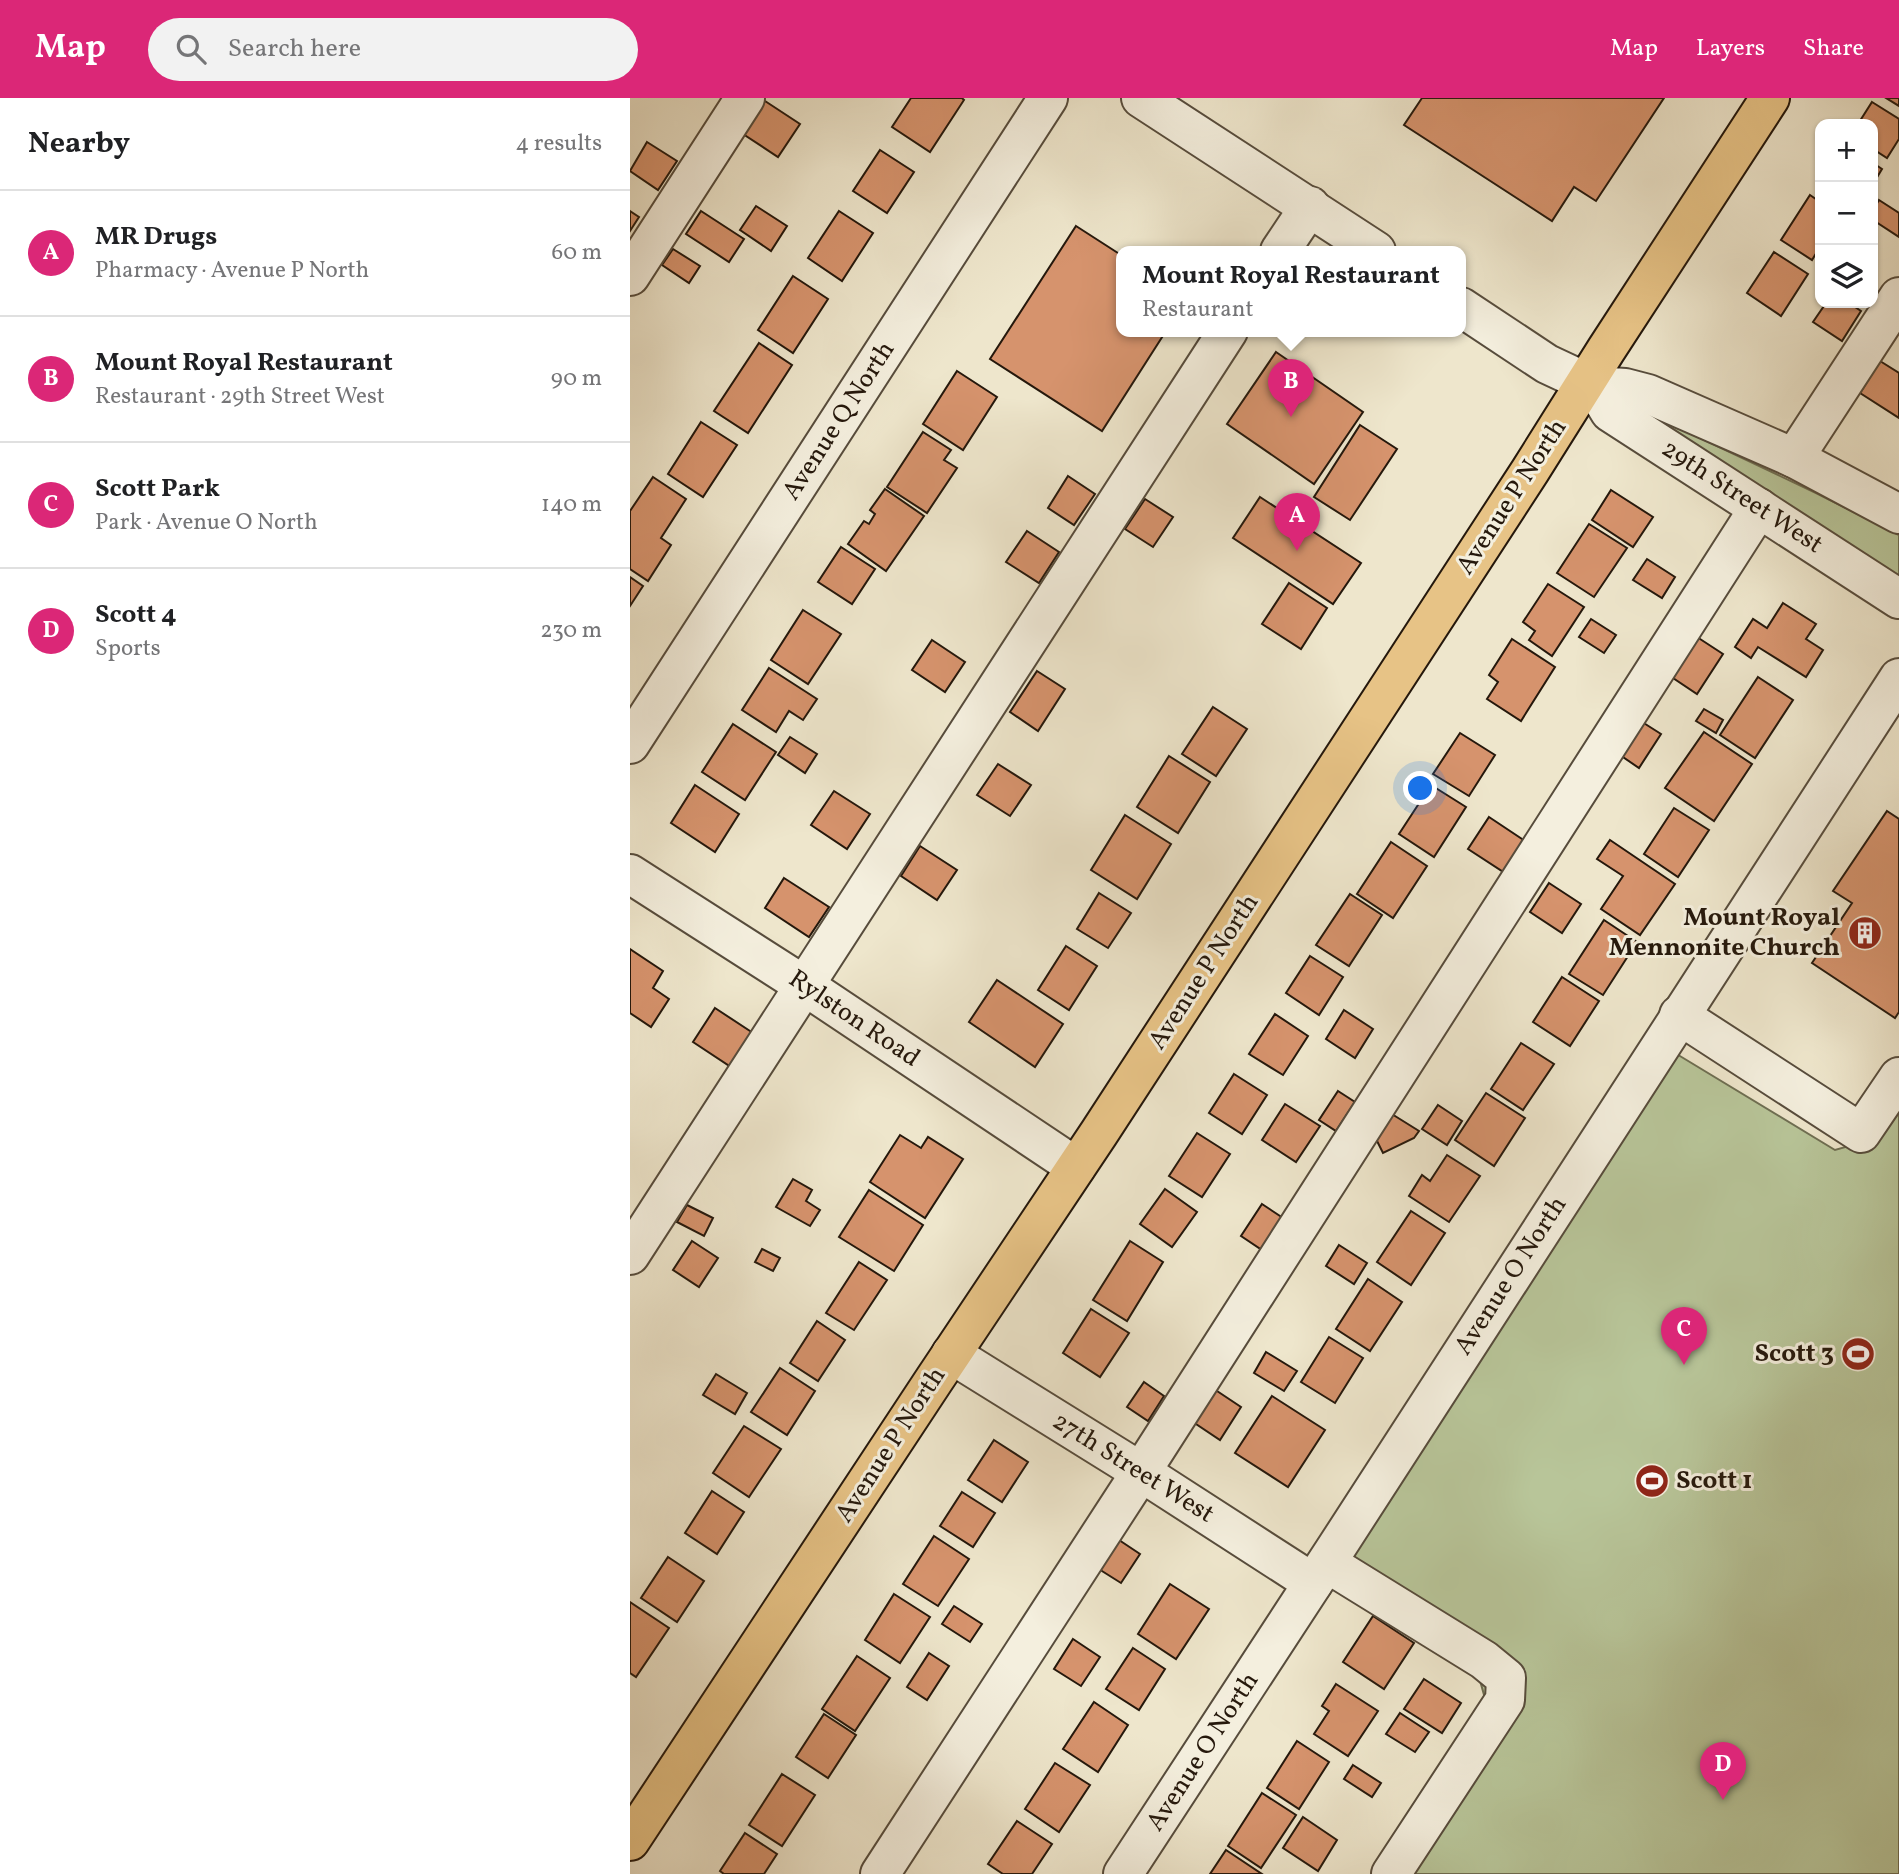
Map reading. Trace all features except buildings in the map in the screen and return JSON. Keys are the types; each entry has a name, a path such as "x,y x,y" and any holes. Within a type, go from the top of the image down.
{"main road":[{"name":"Avenue P North","path":"630,1841 1590,384 1770,98"}],"street":[{"path":"630,276 744,98"},
{"name":"Avenue Q North","path":"630,744 1048,98"},
{"path":"1141,98 1369,246"},
{"path":"1283,246 1310,206"},
{"path":"1794,458 1899,297"},
{"name":"29th Street West","path":"1466,310 1547,365 1590,384 1648,394 1794,458 1899,514"},
{"path":"630,1255 1224,337"},
{"name":"29th Street West","path":"1590,384 1610,412 1899,599"},
{"path":"880,1874 1759,508"},
{"name":"Avenue O North","path":"1123,1874 1899,678"},
{"name":"Rylston Road","path":"630,874 805,986 1076,1167"},
{"path":"1679,1016 1861,1133 1899,1077"},
{"name":"27th Street West","path":"951,1354 1141,1472 1320,1573 1484,1660 1506,1678 1505,1700 1391,1874"}],"green space":[{"path":"1643,411 1899,535 1899,585"},
{"path":"1670,1050 1835,1150 1860,1143 1899,1085 1899,1874 1394,1874 1486,1702 1479,1677 1330,1580"}],"place":[{"name":"Mount Royal Restaurant","path":"1291,417"},
{"name":"MR Drugs","path":"1297,551"},
{"name":"Mount Royal Mennonite Church","path":"1865,933"},
{"name":"Scott 3","path":"1858,1354"},
{"name":"Scott Park","path":"1684,1365"},
{"name":"Scott 1","path":"1652,1481"},
{"name":"Scott 4","path":"1723,1800"}]}
